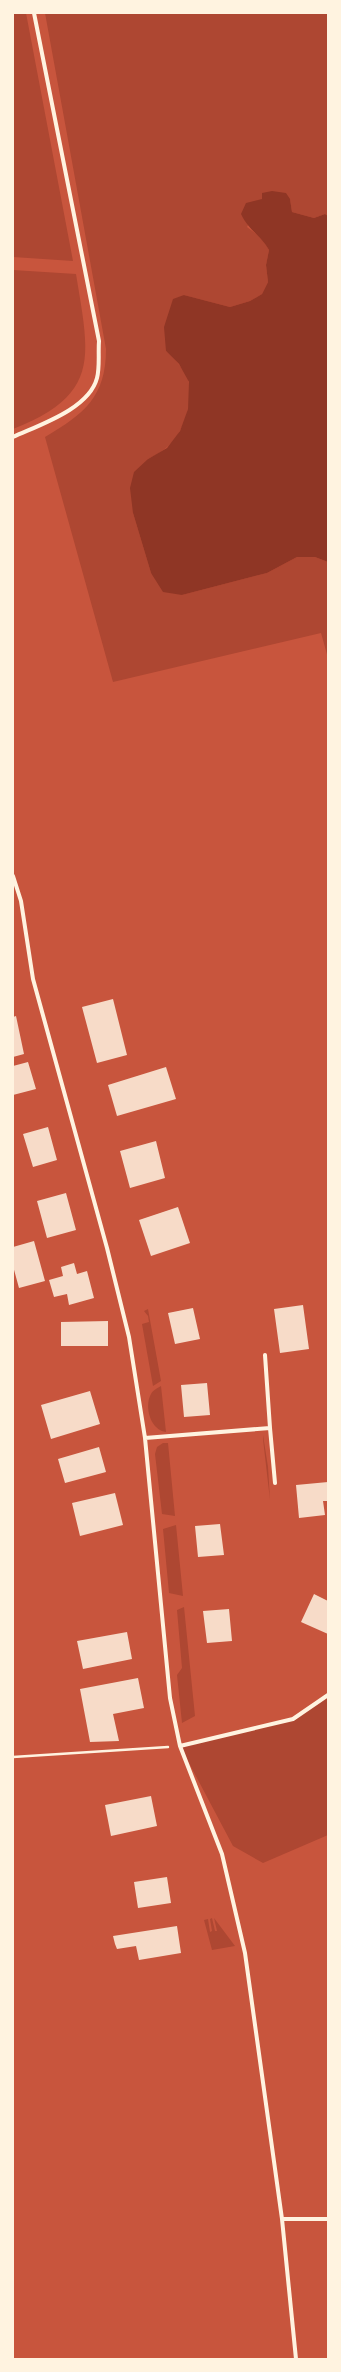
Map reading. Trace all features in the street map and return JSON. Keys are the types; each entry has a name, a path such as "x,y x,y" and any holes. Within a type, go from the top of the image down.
{"street":[{"path":"13,437 66,413 84,400 97,379 99,341 34,13"},
{"path":"13,876 21,901 33,979 107,1248 129,1337 145,1438 170,1698 180,1746 222,1854 245,1953 282,2219 296,2359"},
{"path":"265,1354 275,1483"},
{"path":"145,1438 270,1428"},
{"path":"180,1746 293,1719 328,1695"},
{"path":"282,2219 328,2219"}],"path":[{"path":"13,1757 180,1746"}],"shaded area":[{"path":"13,13 26,13 73,261 13,257"},
{"path":"45,13 328,13 328,216 325,214 314,218 292,212 290,199 262,199 247,227 263,239 269,250 266,265 268,282 262,294 250,301 230,307 184,295 166,351 180,366 188,379 190,391 188,409 182,427 172,442 162,451 148,459 133,513 151,573 182,595 267,573 297,557 315,557 328,562 328,658 321,633 113,682 45,437 59,429 81,412 97,392 102,380 105,366 106,349"},
{"path":"272,191 286,193 290,199 292,212 314,218 325,214 328,216 328,562 315,557 297,557 267,573 182,595 163,592 151,573 133,513 130,488 134,472 148,459 167,448 180,431 188,409 189,382 179,364 166,351 164,327 173,299 184,295 230,307 250,301 262,294 268,282 266,265 269,250 244,220 241,214 246,203 262,199 262,193"},
{"path":"13,270 76,274 84,327 85,349 83,369 75,386 62,401 42,416 13,429"},
{"path":"148,1309 161,1381 153,1386 142,1324 149,1322 148,1316 144,1311"},
{"path":"161,1386 166,1432 156,1427 152,1422 148,1411 151,1394 154,1390"},
{"path":"263,1435 268,1467 270,1500 263,1439"},
{"path":"163,1443 168,1443 175,1516 162,1514 155,1454 157,1447"},
{"path":"176,1525 183,1596 169,1593 163,1529"},
{"path":"184,1607 195,1716 182,1723 177,1675 182,1668 177,1610"},
{"path":"328,1695 328,1835 263,1863 233,1846 180,1746 293,1719"},
{"path":"212,1918 215,1931 217,1931 214,1918 235,1946 212,1950 204,1920 208,1919 210,1932 212,1931 210,1919"}],"building":[{"path":"113,999 127,1055 97,1063 82,1007"},
{"path":"16,1016 24,1054 13,1057 13,1017"},
{"path":"28,1062 36,1089 13,1095 13,1066"},
{"path":"166,1067 176,1099 117,1116 108,1085"},
{"path":"48,1127 57,1160 33,1167 23,1134"},
{"path":"156,1141 165,1178 130,1188 120,1151"},
{"path":"66,1193 76,1230 47,1238 37,1201"},
{"path":"178,1207 190,1243 151,1256 139,1220"},
{"path":"34,1241 45,1281 19,1288 13,1266 13,1247"},
{"path":"74,1263 77,1274 87,1271 94,1298 69,1305 67,1294 54,1297 49,1280 63,1276 61,1267"},
{"path":"303,1305 309,1349 280,1353 274,1309"},
{"path":"193,1308 200,1339 175,1344 168,1313"},
{"path":"108,1321 108,1346 61,1346 61,1322"},
{"path":"207,1383 210,1415 184,1417 181,1385"},
{"path":"90,1391 100,1424 51,1439 41,1405"},
{"path":"99,1447 106,1472 65,1483 58,1459"},
{"path":"328,1482 328,1501 323,1501 325,1515 299,1518 296,1485"},
{"path":"115,1493 123,1525 80,1536 72,1503"},
{"path":"220,1524 224,1555 198,1557 195,1526"},
{"path":"314,1594 328,1601 328,1634 301,1622"},
{"path":"229,1609 232,1641 207,1643 203,1611"},
{"path":"127,1632 132,1659 83,1669 77,1641"},
{"path":"138,1678 144,1708 113,1714 119,1741 90,1742 80,1689"},
{"path":"151,1796 157,1826 111,1836 105,1805"},
{"path":"167,1877 171,1903 138,1908 134,1882"},
{"path":"177,1926 181,1953 139,1960 136,1946 117,1949 113,1936"}]}
